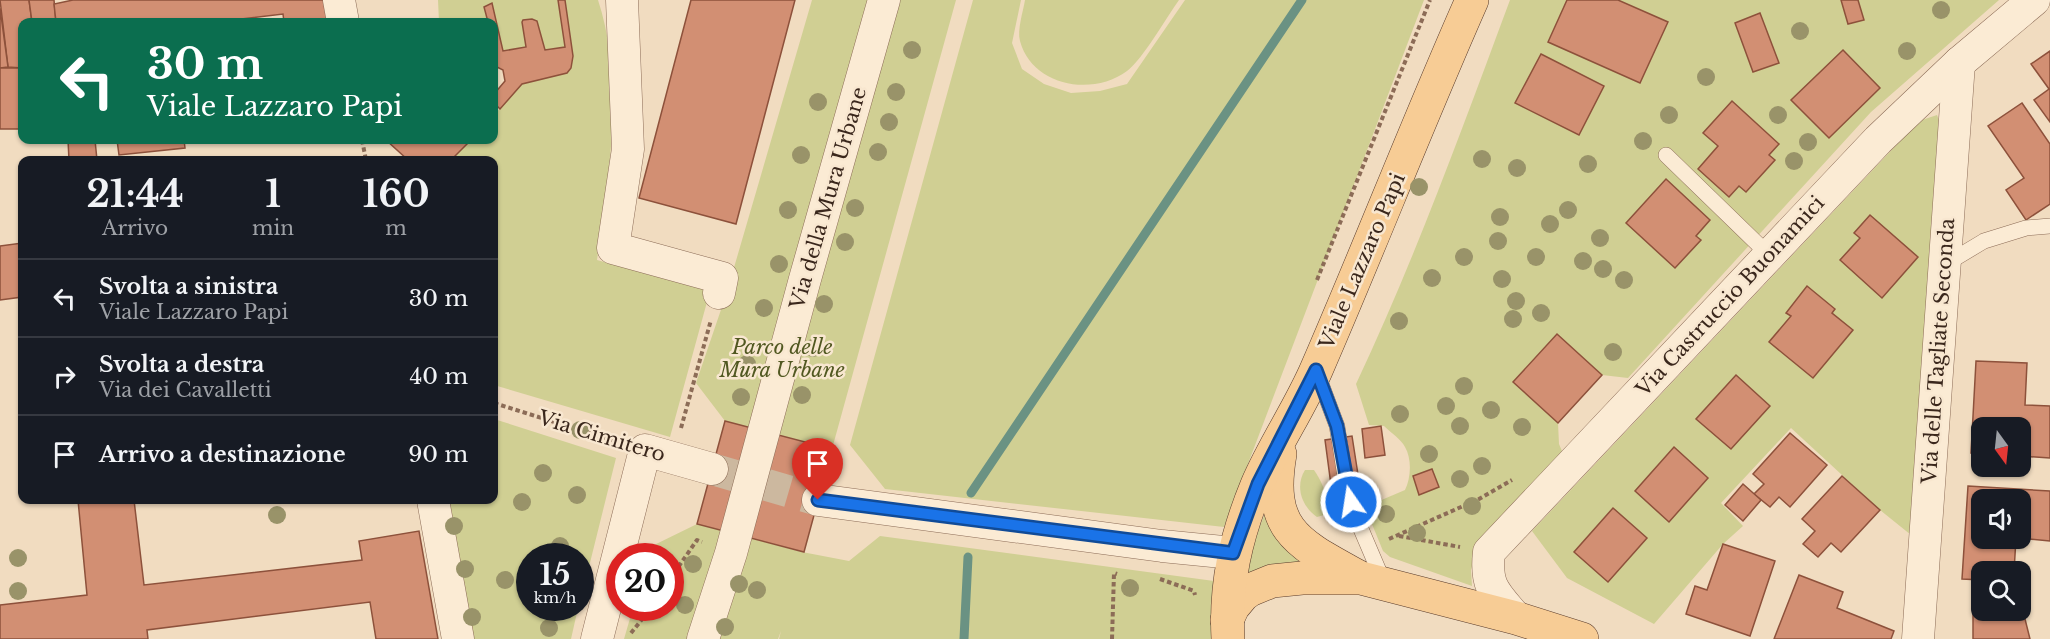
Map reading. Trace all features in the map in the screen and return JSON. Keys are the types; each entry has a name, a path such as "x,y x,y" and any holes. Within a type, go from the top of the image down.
{"main road":[{"name":"Viale Lazzaro Papi","path":"1227,630 1229,574 1233,553 1258,484 1316,370 1472,0"},
{"path":"1284,434 1277,473 1278,501 1283,520 1295,537 1309,548 1373,581"},
{"path":"1227,630 1233,608 1250,590 1272,580 1294,578 1373,581 1516,618 1582,639"}],"street":[{"path":"339,0 342,18"},
{"path":"622,0 628,149 613,248 722,278 719,293"},
{"name":"Via della Mura Urbane","path":"703,639 731,552 884,0"},
{"name":"Via Castruccio Buonamici","path":"1489,552 1878,140 1959,63 2034,0"},
{"name":"Via delle Tagliate Seconda","path":"1918,639 1959,63"},
{"path":"597,639 658,454"},
{"name":"Via Cimitero","path":"658,454 712,470"},
{"path":"818,500 1233,553"},
{"path":"434,504 458,639"},
{"path":"1489,552 1487,570 1493,591 1516,618"}],"lane":[{"path":"1666,156 1769,255"},
{"path":"1944,265 1984,241 2026,228 2050,226"},
{"path":"1316,370 1337,426 1347,489 1373,581"}],"path":[{"path":"1314,287 1430,0"},
{"path":"658,454 719,293"},
{"name":"Via Cimitero","path":"498,404 658,454"},
{"path":"1388,539 1479,499 1520,476"},
{"path":"1398,536 1489,552"},
{"path":"1112,639 1114,573 1125,575"},
{"path":"1149,578 1160,579 1194,591 1197,602"},
{"path":"627,639 641,621"}],"green space":[{"path":"438,0 558,0 565,47 545,50 537,21 524,20 522,22 526,47 503,51 498,18 495,18 492,4 484,7 487,18 439,18"},
{"path":"565,0 598,0 611,64 613,96 610,162 597,260 710,291 670,437 498,386 498,156 455,156 467,144 498,144 498,111 522,84 571,68 573,56"},
{"name":"Parco delle Mura Urbane","path":"812,0 956,0 832,449 725,421 696,383 726,295"},
{"path":"973,0 1021,0 1012,43 1022,69 1044,84 1071,93 1100,91 1127,84 1185,0 1424,0 1224,527 885,489 850,445"},
{"path":"1025,0 1179,0 1147,48 1127,71 1097,84 1081,85 1065,83 1050,77 1037,68 1027,56 1019,37"},
{"path":"1510,0 1999,0 1871,112 1628,378 1602,375 1557,334 1513,382 1558,423 1559,444 1564,456 1475,556 1471,570 1472,586 1390,557 1383,551 1365,507 1405,490 1410,463 1407,452 1398,438 1384,426 1369,425 1356,384 1418,242"},
{"path":"1937,115 1943,132 1916,539 1880,510 1791,428 1721,503 1743,526 1723,544 1654,624 1567,578 1532,531 1919,121"},
{"path":"498,420 616,458 594,547 594,543 516,543 516,621 575,621 571,639 471,639 448,504 498,504"},
{"path":"1305,470 1314,470 1323,486 1326,497 1324,515 1317,517 1311,512 1301,495 1300,483"},
{"path":"1270,501 1315,566 1246,580 1255,540"},
{"path":"697,524 802,552 849,561 880,536 1214,581 1212,639 779,639 781,631 778,639 624,639 629,621 684,621 684,543 658,543"}],"building":[{"path":"0,0 29,0 31,18 18,18 18,68 8,67"},
{"path":"29,0 54,0 56,18 31,18"},
{"path":"73,0 326,0 329,18 284,18 283,14 250,18 56,18 54,4"},
{"path":"558,0 565,0 573,56 571,68 567,73 522,84 500,109 498,107 498,89 505,81 503,70 498,68 498,29 503,51 526,47 522,22 532,19 537,21 545,50 565,47"},
{"path":"691,0 795,0 736,224 639,198"},
{"path":"1567,0 1618,0 1668,22 1640,83 1548,42"},
{"path":"1841,0 1858,0 1864,20 1848,24"},
{"path":"492,3 495,18 487,18 484,7"},
{"path":"0,8 8,67 0,68"},
{"path":"1760,13 1779,63 1753,72 1735,23"},
{"path":"1843,50 1880,88 1829,138 1791,100"},
{"path":"2050,51 2050,122 2034,100 2049,89 2031,64"},
{"path":"1541,54 1604,86 1579,135 1515,103"},
{"path":"0,68 18,68 18,129 0,129"},
{"path":"1732,101 1779,144 1769,155 1775,160 1746,192 1739,186 1729,197 1698,169 1718,146 1703,133"},
{"path":"2022,103 2050,144 2050,204 2026,220 2006,190 2024,178 1988,126"},
{"path":"68,144 95,144 97,156 69,156"},
{"path":"118,144 184,144 185,148 119,155"},
{"path":"390,144 467,144 455,156 404,156"},
{"path":"1666,179 1710,220 1696,236 1701,240 1675,268 1626,223"},
{"path":"1870,215 1918,257 1882,298 1840,260 1860,238 1854,233"},
{"path":"18,244 18,298 0,300 0,246"},
{"path":"1807,286 1835,309 1832,313 1853,330 1813,378 1769,342 1791,316 1786,313"},
{"path":"1557,334 1602,375 1558,423 1513,382"},
{"path":"1976,361 2027,363 2025,405 2050,406 2050,458 2031,457 2031,417 1973,417"},
{"path":"1736,375 1770,406 1731,449 1696,419"},
{"path":"725,421 832,449 804,552 697,524"},
{"path":"1381,426 1385,455 1365,458 1362,429"},
{"path":"1790,433 1827,465 1790,507 1779,497 1770,507 1754,494 1764,484 1753,474"},
{"path":"1352,436 1359,481 1331,485 1325,440"},
{"path":"1674,447 1708,478 1669,522 1635,491"},
{"path":"1432,469 1439,487 1419,495 1413,476"},
{"path":"1842,476 1880,510 1841,552 1831,543 1818,557 1803,544 1815,531 1802,519"},
{"path":"1743,484 1761,500 1743,521 1725,505"},
{"path":"1968,486 2017,489 1971,489 1971,549 2015,549 2015,561 1971,561 1971,579 1962,579"},
{"path":"2031,490 2050,491 2050,541 2031,539"},
{"path":"78,504 134,504 144,585 362,560 359,541 419,531 438,639 376,639 370,602 147,630 148,639 0,639 0,605 87,595"},
{"path":"1613,508 1647,538 1608,582 1574,552"},
{"path":"1723,544 1775,561 1750,636 1686,614 1695,586 1707,590"},
{"path":"1799,575 1843,592 1837,608 1894,631 1891,639 1774,639"},
{"path":"1973,621 2026,621 2030,639 1973,639"}],"waterway":[{"path":"971,493 1302,0"},
{"path":"964,639 968,557"}],"tunnel":[{"path":"712,469 818,500"}],"route":[{"path":"818,500 1162,546 1233,553 1258,484 1316,370 1337,426 1351,502"}]}
